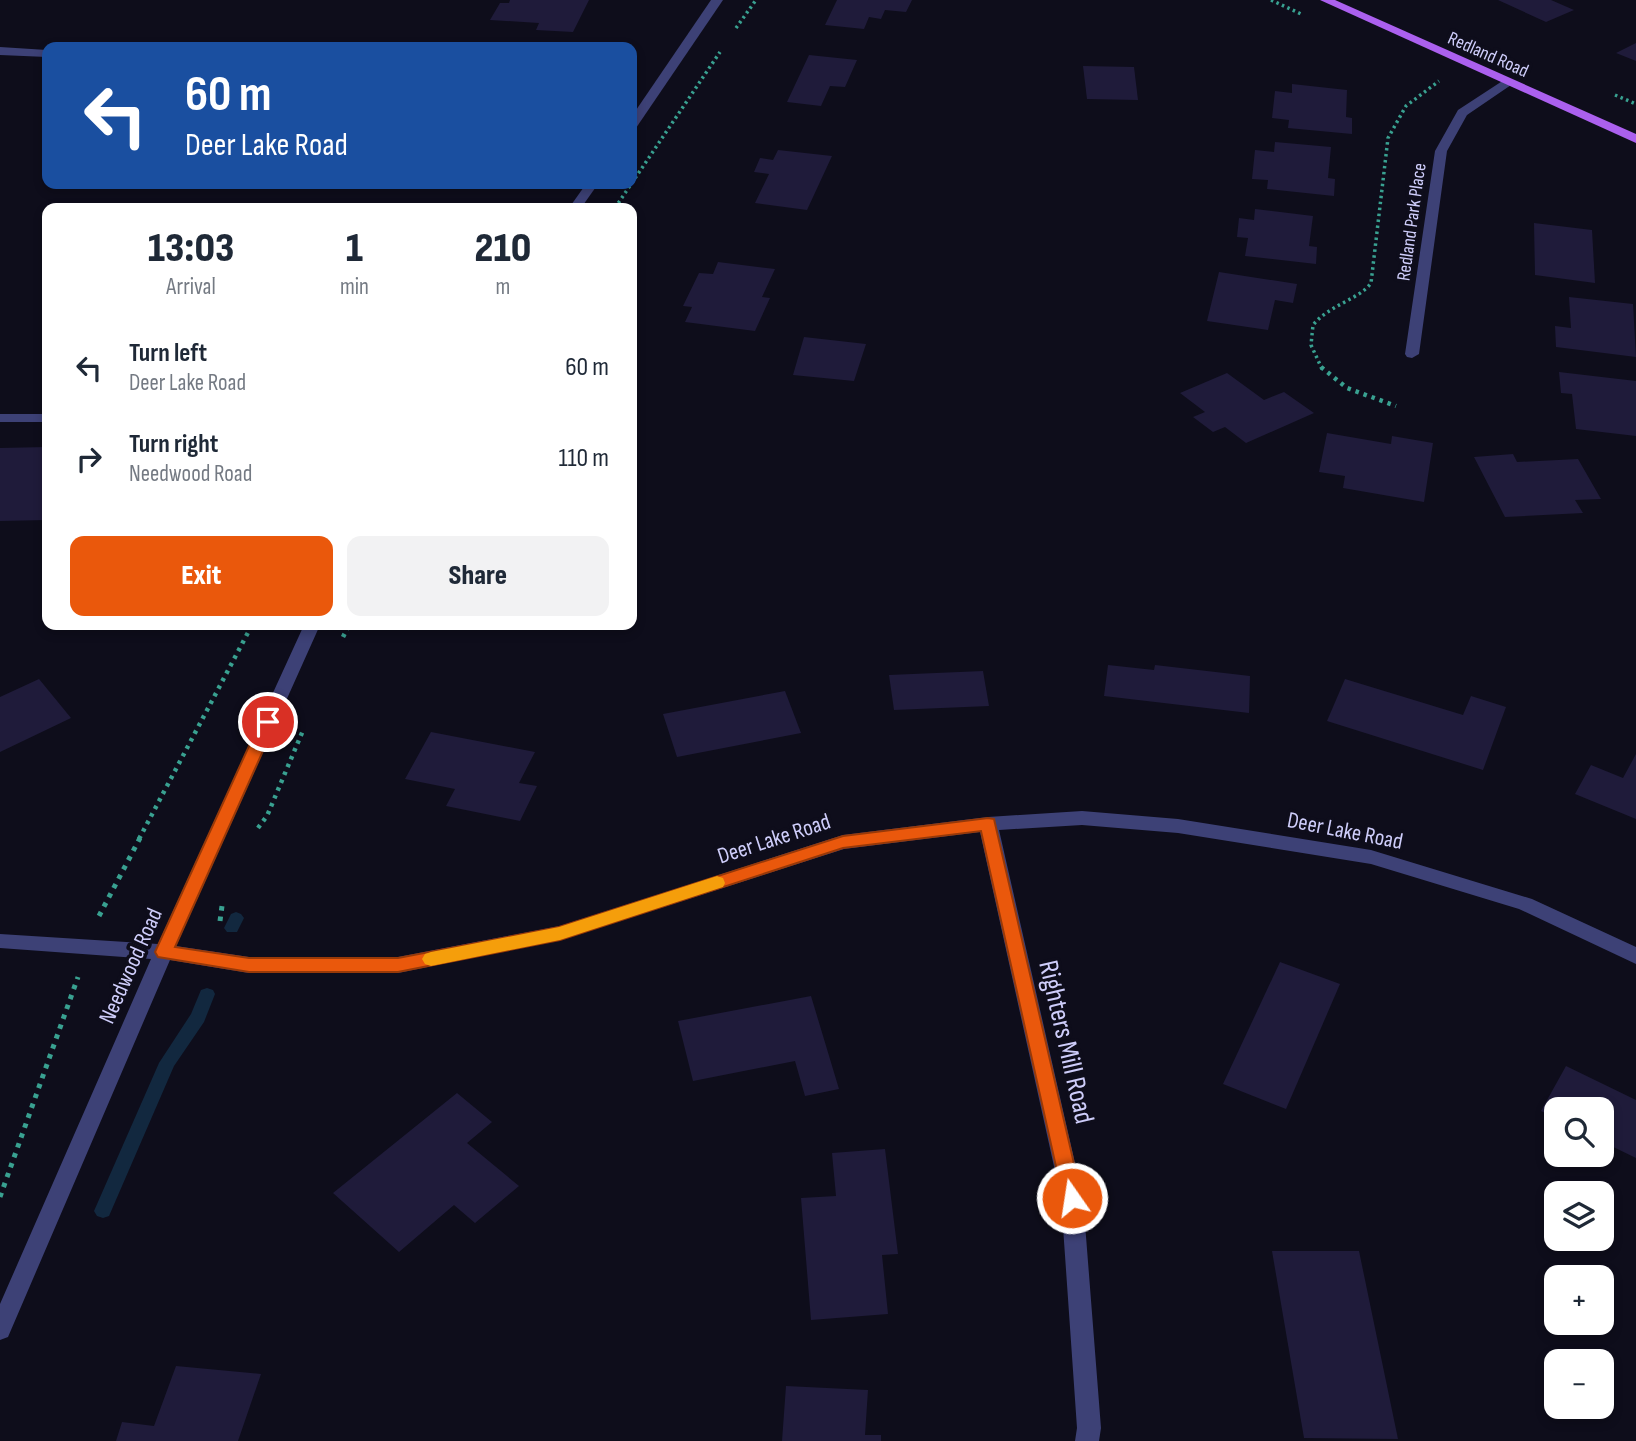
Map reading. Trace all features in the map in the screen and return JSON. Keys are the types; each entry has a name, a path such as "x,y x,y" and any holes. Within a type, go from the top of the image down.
{"main road":[{"name":"Redland Road","path":"1326,0 1636,139"}],"street":[{"path":"637,118 717,0"},
{"path":"0,51 42,54"},
{"name":"Redland Park Place","path":"1412,354 1441,151 1462,113 1507,82"},
{"path":"637,94 652,95"},
{"path":"0,418 42,418"},
{"name":"Needwood Road","path":"0,1329 164,952 310,630"},
{"name":"Deer Lake Road","path":"0,941 164,952 249,965 398,965 560,933 843,842 988,824 1082,818 1178,826 1371,857 1525,904 1636,956"},
{"name":"Righters Mill Road","path":"988,824 1072,1198 1089,1428 1087,1441"}],"path":[{"path":"731,34 756,0"},
{"path":"637,175 721,51"},
{"path":"1396,406 1357,393 1324,372 1316,362 1310,337 1312,327 1320,317 1367,289 1371,283 1388,138 1406,106 1439,82"},
{"path":"0,1197 103,905 249,630"}],"building":[{"path":"510,0 589,0 573,32 536,30 539,23 490,20 500,3 509,3"},
{"path":"837,0 912,0 906,12 885,10 881,19 869,17 864,29 825,25"},
{"path":"1498,0 1551,0 1574,10 1546,22"},
{"path":"1636,43 1636,61 1616,53"},
{"path":"809,55 857,60 845,87 830,86 821,106 787,102"},
{"path":"1083,66 1134,67 1138,100 1087,99"},
{"path":"1292,84 1347,90 1346,117 1352,118 1352,134 1288,128 1289,120 1272,118 1275,91 1292,93"},
{"path":"1275,142 1331,147 1328,178 1335,179 1334,196 1267,189 1268,180 1252,179 1255,150 1274,152"},
{"path":"778,150 832,156 807,210 755,203 769,174 754,172 760,158 773,160"},
{"path":"1255,209 1313,216 1309,246 1317,247 1316,264 1245,256 1248,238 1237,237 1239,218 1254,220"},
{"path":"1534,223 1592,230 1595,283 1535,275"},
{"path":"718,262 775,269 762,297 770,298 755,331 685,322 692,307 683,306 699,273 713,274"},
{"path":"1219,272 1297,284 1293,303 1275,300 1268,330 1207,321"},
{"path":"1569,297 1633,304 1636,357 1556,347 1555,326 1571,328"},
{"path":"804,337 866,344 854,381 793,375"},
{"path":"1559,372 1636,381 1636,436 1576,429 1572,394 1561,393"},
{"path":"1227,373 1264,400 1284,392 1314,413 1246,443 1225,427 1213,432 1193,417 1205,412 1180,393"},
{"path":"1327,433 1391,444 1392,436 1433,443 1424,502 1343,488 1345,476 1319,472"},
{"path":"42,447 42,520 0,521 0,448"},
{"path":"1513,454 1517,462 1578,459 1601,499 1575,500 1583,513 1505,517 1474,457"},
{"path":"1108,665 1154,670 1155,665 1250,676 1249,713 1104,696"},
{"path":"983,671 989,706 894,710 889,675"},
{"path":"39,679 71,718 0,752 0,697"},
{"path":"1345,679 1463,715 1471,696 1506,707 1483,770 1327,721"},
{"path":"785,691 801,733 677,757 663,714"},
{"path":"431,732 535,752 519,783 537,786 520,821 446,806 455,789 405,779"},
{"path":"1636,754 1636,819 1575,794 1591,765 1623,778"},
{"path":"1280,962 1340,984 1286,1109 1223,1084"},
{"path":"811,996 839,1089 805,1096 795,1061 693,1081 678,1021"},
{"path":"1566,1066 1636,1100 1636,1158 1614,1147 1614,1097 1549,1097"},
{"path":"457,1093 492,1122 467,1143 519,1186 475,1223 454,1205 399,1252 333,1193"},
{"path":"885,1149 898,1254 882,1255 888,1314 811,1320 801,1198 836,1196 832,1153"},
{"path":"1272,1251 1359,1251 1398,1439 1304,1438"},
{"path":"176,1366 261,1374 238,1441 116,1441 122,1422 154,1426"},
{"path":"786,1386 868,1390 865,1435 881,1435 881,1441 782,1441"}],"waterway":[{"path":"232,928 236,918"},
{"path":"103,1211 167,1063 198,1017 207,994"}],"slow traffic":[{"path":"431,959 560,933 717,883"}],"route":[{"path":"268,722 164,952 249,965 398,965 560,933 843,842 988,824 1072,1198"}]}
